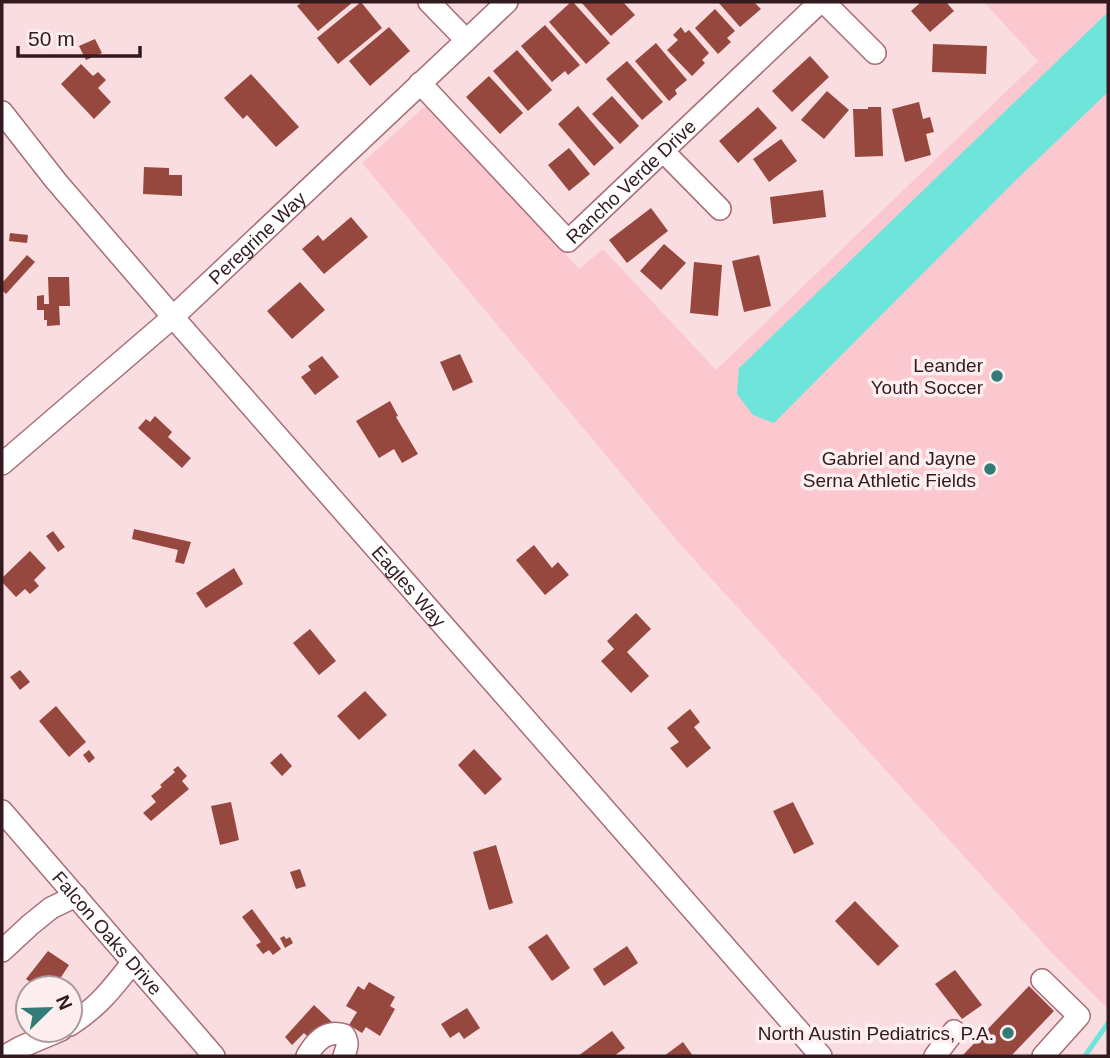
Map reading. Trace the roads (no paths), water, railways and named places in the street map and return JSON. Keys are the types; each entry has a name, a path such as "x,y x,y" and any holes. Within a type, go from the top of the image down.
{"street":[{"path":"429,2 466,40"},
{"name":"Peregrine Way","path":"2,464 173,317 367,131 507,2"},
{"path":"822,2 875,53"},
{"name":"Rancho Verde Drive","path":"419,83 568,241 822,2"},
{"name":"Eagles Way","path":"2,112 56,181 173,317 821,1056"},
{"path":"663,151 720,209"},
{"name":"Falcon Oaks Drive","path":"2,811 214,1056"},
{"path":"2,951 51,908 76,897"},
{"path":"84,1015 100,1003 133,962"},
{"path":"1042,980 1079,1016 1043,1056"},
{"path":"935,1056 954,1031"},
{"path":"307,1056 328,1033 336,1032 344,1035 347,1040 345,1056"},
{"path":"5,1056 28,1044"}],"water":[{"path":"1108,12 1108,92 1015,181 774,423 753,415 737,394 739,368"}],"waterway":[{"path":"1085,1056 1108,1023"}],"place":[{"name":"Leander Youth Soccer","path":"997,376"},
{"name":"Gabriel and Jayne Serna Athletic Fields","path":"990,469"},
{"name":"North Austin Pediatrics, P.A.","path":"1008,1033"}]}
